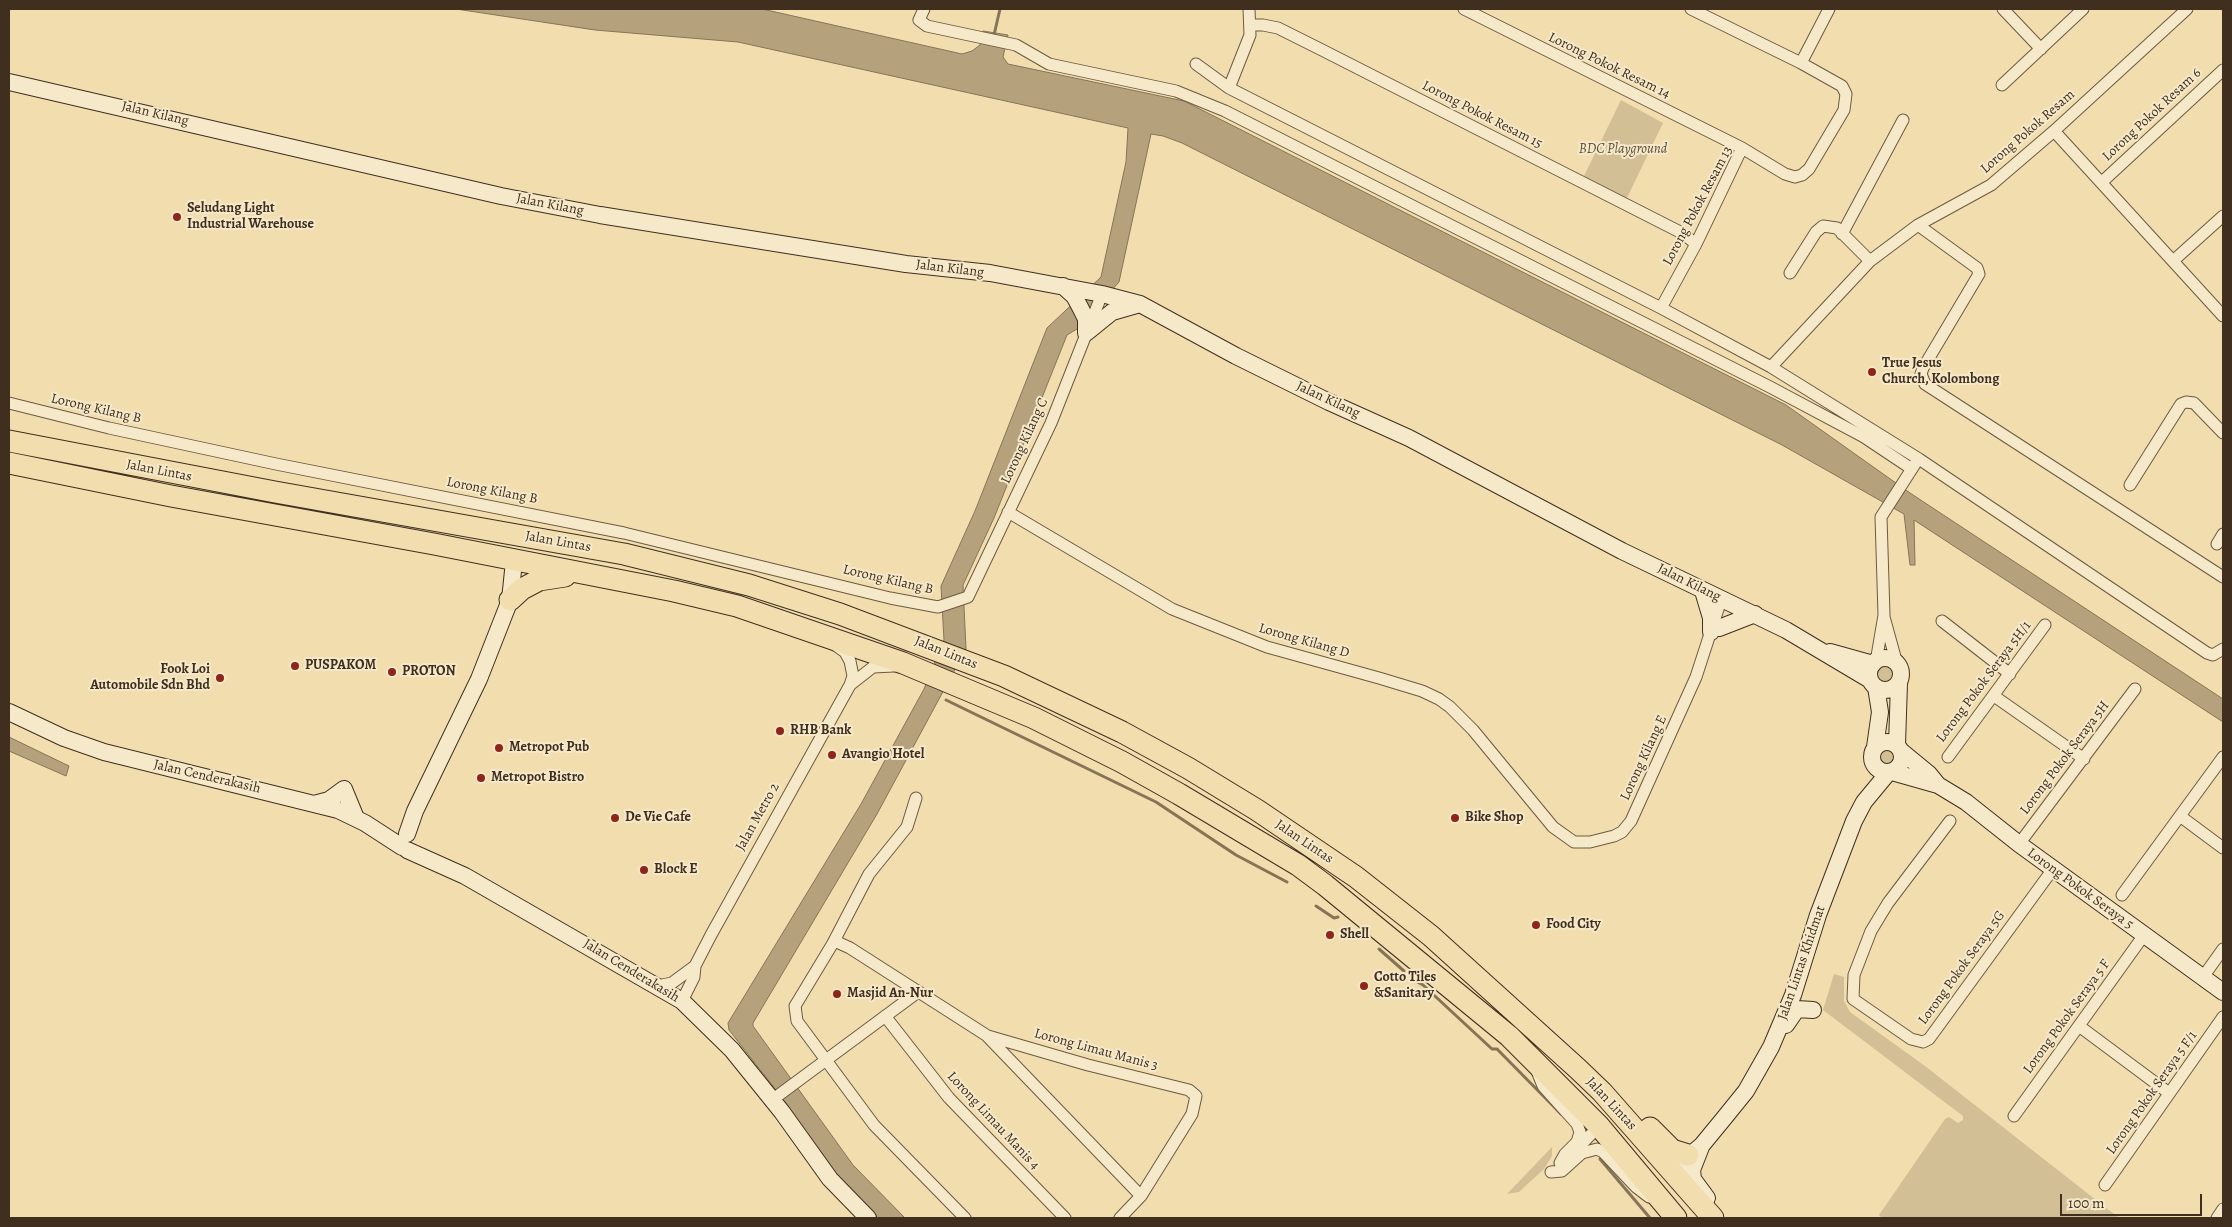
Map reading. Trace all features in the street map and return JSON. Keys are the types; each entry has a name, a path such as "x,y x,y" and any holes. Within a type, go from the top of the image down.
{"highway":[{"name":"Jalan Lintas","path":"9,441 275,492 624,554 749,585 848,617 1004,676 1122,732 1188,768 1250,806 1348,871 1456,958 1602,1092 1672,1173 1715,1218"},
{"name":"Jalan Lintas","path":"9,463 171,496 183,504 277,529 282,527 287,517 674,591 737,606 928,673 1034,718 1122,762 1298,865 1407,950 1509,1036 1599,1126 1676,1218"},
{"path":"275,492 285,499 287,517"},
{"path":"497,531 511,547 514,561"},
{"path":"624,554 624,565 630,571 674,591"},
{"path":"510,600 522,589 539,580 583,574"},
{"path":"1456,958 1483,992 1597,1102 1601,1109 1599,1126"},
{"path":"1602,1092 1617,1100 1637,1116 1672,1150 1695,1150"},
{"path":"1672,1173 1664,1182 1664,1189 1688,1218"}],"street":[{"path":"924,9 920,16 922,24 1016,45 1048,64 1176,91 1225,111 1787,396 1864,437 1912,469"},
{"path":"1229,88 1248,44 1251,25 1249,9"},
{"name":"Lorong Pokok Resam 14","path":"1464,9 1742,148"},
{"path":"1698,10 1801,63 1828,9"},
{"path":"2004,9 2041,49"},
{"path":"2002,85 2083,9"},
{"name":"Lorong Pokok Resam","path":"1770,367 1870,261 1918,225 1991,185 2054,131 2186,9"},
{"name":"Lorong Pokok Resam 15","path":"1251,25 1278,28 1682,234 1696,244"},
{"name":"Lorong Pokok Resam 13","path":"1661,308 1696,244 1742,148 1785,174 1795,177 1802,175 1809,169 1844,110 1846,94 1842,86 1801,63"},
{"path":"1196,64 1229,88 1661,308 1770,367 1919,458 2207,653 2213,655 2223,649"},
{"name":"Lorong Pokok Resam 6","path":"2102,182 2223,70"},
{"name":"Jalan Kilang","path":"9,82 501,196 600,215 878,260 990,273 1102,294 1140,304 1236,356 1329,402 1402,434 1553,516 1755,614 1823,651 1836,661 1874,673"},
{"path":"1842,234 1903,120"},
{"path":"2054,131 2223,316"},
{"path":"2173,262 2223,216"},
{"path":"1918,225 1977,268 1979,274 1923,368 1922,378 1925,384 2223,577"},
{"path":"1790,273 1816,232 1823,226 1837,228 1870,261"},
{"path":"1063,286 1074,296 1086,319 1086,333"},
{"name":"Lorong Kilang C","path":"968,597 1051,423 1102,294"},
{"path":"1086,333 1112,312 1140,304"},
{"path":"2130,485 2181,404 2186,402 2194,404 2223,433"},
{"name":"Lorong Kilang B","path":"9,403 109,428 276,464 624,532 890,598 938,607 968,597"},
{"path":"1854,821 1856,809 1874,754 1880,712 1874,673 1884,615 1881,525 1885,509 1919,458"},
{"name":"Lorong Kilang D","path":"1008,512 1172,609 1267,647 1380,678 1422,691 1439,699 1474,730 1559,834"},
{"path":"409,842 428,786 467,705 510,600 514,561"},
{"path":"1703,590 1715,630 1755,614"},
{"name":"Lorong Kilang E","path":"1559,834 1574,842 1590,842 1614,836 1627,827 1672,732 1715,630 1725,601"},
{"path":"1874,754 1878,770 1890,772 1901,764 1898,683 1901,676 1884,615"},
{"path":"1942,621 2010,674"},
{"name":"Lorong Pokok Seraya 5H/1","path":"1948,757 2045,625"},
{"path":"824,636 844,652 850,661 853,676 850,685"},
{"path":"1874,673 1888,659 1897,664"},
{"name":"Jalan Metro 2","path":"682,1001 694,977 695,966 777,812 850,685 865,672 877,666 902,666 928,673"},
{"path":"1874,673 1888,690 1898,683"},
{"name":"Lorong Pokok Seraya 5H","path":"2019,844 2135,689"},
{"path":"1994,696 2084,759"},
{"name":"Jalan Cenderakasih","path":"9,712 64,738 104,752 338,810 409,842 658,986 682,1001 732,1050 774,1099 830,1179 868,1218"},
{"path":"1874,754 1885,742 1899,748"},
{"name":"Lorong Pokok Seraya 5","path":"1899,748 1929,774 1938,785"},
{"path":"2122,895 2223,757"},
{"name":"Lorong Pokok Seraya 5","path":"1890,772 1938,785 1966,802 2019,844 2223,992"},
{"name":"Jalan Lintas Khidmat","path":"1672,1173 1695,1150 1746,1091 1771,1047 1793,995 1818,915 1854,821 1864,802 1890,772"},
{"path":"314,804 329,800 344,789 360,821"},
{"path":"916,798 907,827 869,874 833,943 796,1006 794,1013 797,1021 874,1125 965,1218"},
{"path":"2180,816 2223,848"},
{"name":"Lorong Pokok Seraya 5G","path":"1950,821 1888,903 1871,931 1854,975 1853,999 1911,1039 1923,1042 1929,1040 2053,869"},
{"name":"Lorong Pokok Seraya 5 F","path":"2014,1116 2144,935"},
{"path":"833,943 837,942 850,948 986,1035 1141,1196 1120,1218"},
{"path":"2203,977 2223,948"},
{"name":"Jalan Metro 2","path":"658,986 672,983 695,966"},
{"path":"774,1099 918,992"},
{"path":"1771,1047 1797,1009 1813,1010"},
{"name":"Lorong Limau Manis 4","path":"885,1016 948,1098 1065,1218"},
{"name":"Lorong Pokok Seraya 5 F/1","path":"2104,1185 2223,1017"},
{"path":"2079,1026 2169,1093"},
{"name":"Lorong Limau Manis 3","path":"986,1035 1088,1065 1189,1090 1196,1096 1192,1114 1141,1196"},
{"path":"1531,1059 1543,1086 1577,1124 1580,1132 1577,1142 1565,1154 1560,1163 1599,1126"},
{"path":"1551,1172 1562,1171 1582,1153 1597,1149 1603,1152 1648,1197 1662,1201"},
{"path":"1695,1150 1692,1170 1693,1179 1709,1200 1715,1218"},
{"path":"2217,1218 2223,1209"}],"green space":[{"name":"BDC Playground","path":"1621,100 1663,123 1626,200 1583,178"},
{"path":"1882,667 1888,667 1893,672 1891,681 1882,683 1877,678 1877,672"},
{"path":"1887,748 1893,751 1896,757 1893,763 1887,766 1881,763 1878,757 1881,751"},
{"path":"1834,974 1844,977 1844,1001 1850,1012 1925,1066 2119,1218 1882,1218 1879,1215 1945,1119 1949,1117 1958,1123 1963,1120 1963,1116 1823,1010"},
{"path":"1552,1147 1552,1156 1544,1169 1519,1192 1507,1194"}],"shaded area":[{"path":"456,9 762,9 962,54 972,51 980,45 983,31 1008,35 1003,57 1008,64 1184,101 1786,405 1910,493 2223,699 2223,722 1914,520 1915,565 1910,565 1904,514 1782,445 1182,143 1151,134 1119,282 1077,329 1067,335 994,518 963,585 966,649 877,814 753,1023 753,1026 853,1165 905,1218 878,1218 835,1175 776,1090 729,1030 728,1023 861,804 924,689 944,640 941,586 975,511 1047,328 1101,277 1126,162 1128,128 738,42 595,30"},
{"path":"9,737 69,766 66,776 9,751"}],"waterway":[{"path":"994,35 1000,9"},
{"path":"946,700 1156,802 1236,855 1287,882"},
{"path":"1316,906 1334,918 1338,917"},
{"path":"1379,949 1404,971"},
{"path":"1412,979 1423,985 1492,1049 1497,1049 1561,1114"},
{"path":"1600,1159 1650,1218"}],"place":[{"name":"Seludang Light Industrial Warehouse","path":"177,217"},
{"name":"True Jesus Church, Kolombong","path":"1872,372"},
{"name":"PUSPAKOM","path":"295,666"},
{"name":"PROTON","path":"392,672"},
{"name":"Fook Loi Automobile Sdn Bhd","path":"220,678"},
{"name":"RHB Bank","path":"780,731"},
{"name":"Metropot Pub","path":"499,748"},
{"name":"Avangio Hotel","path":"832,755"},
{"name":"Metropot Bistro","path":"481,778"},
{"name":"De Vie Cafe","path":"615,818"},
{"name":"Bike Shop","path":"1455,818"},
{"name":"Block E","path":"644,870"},
{"name":"Food City","path":"1536,925"},
{"name":"Shell","path":"1330,935"},
{"name":"Cotto Tiles &Sanitary","path":"1364,986"},
{"name":"Masjid An-Nur","path":"837,994"}]}
